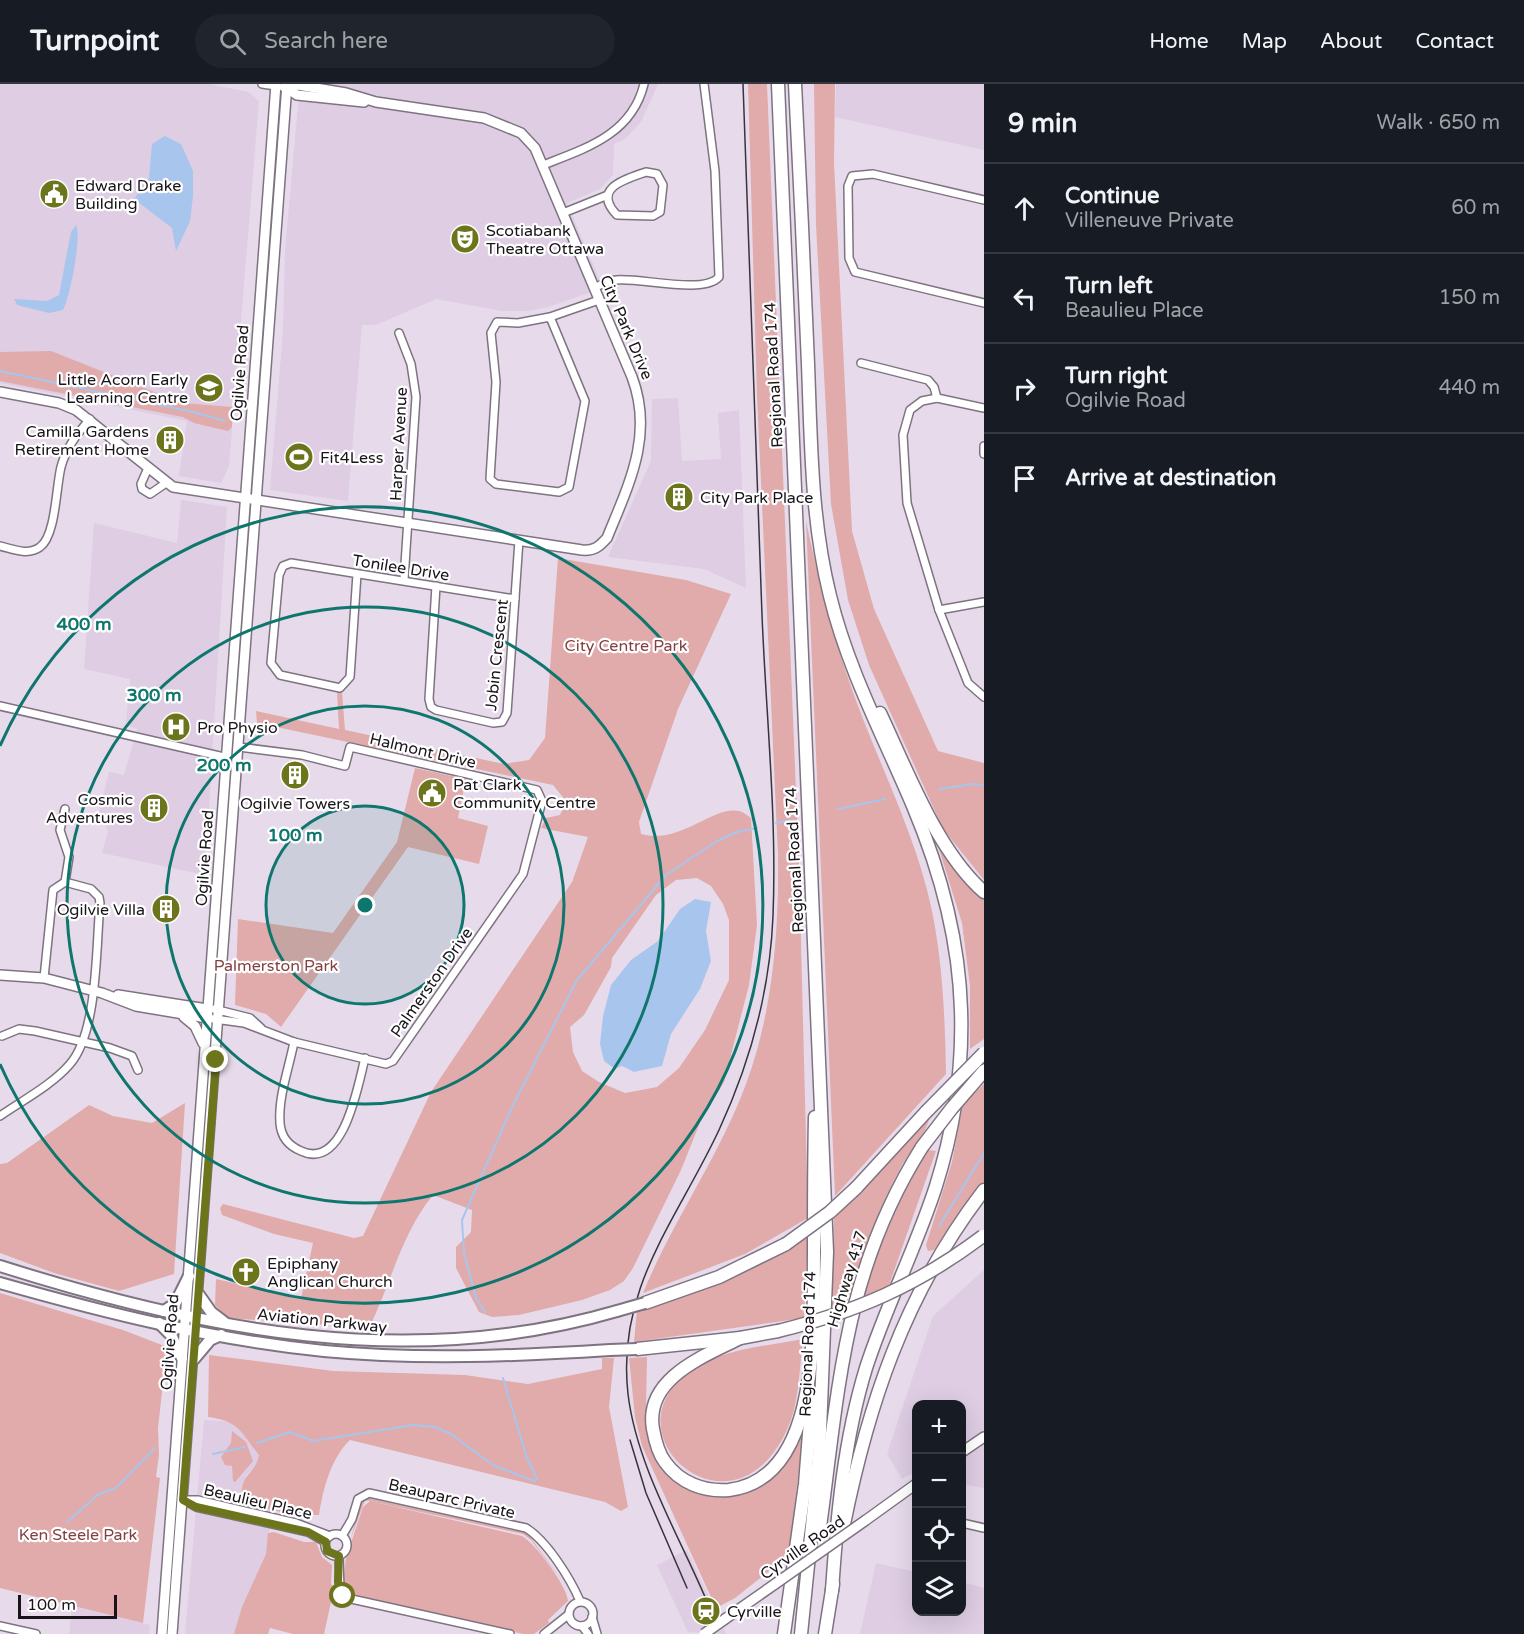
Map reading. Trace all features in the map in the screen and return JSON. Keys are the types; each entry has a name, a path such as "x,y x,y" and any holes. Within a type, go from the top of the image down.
{"highway":[{"name":"Regional Road 174","path":"776,84 826,1240 826,1331 819,1457 801,1634"},
{"path":"795,84 813,483 818,537 828,590 848,655 914,807 932,858 953,938 962,1013 958,1089 945,1156 930,1202 875,1341 851,1427 836,1523 832,1591"},
{"path":"828,590 873,698 940,836 960,867 984,892"},
{"path":"740,1338 677,1372 663,1388 654,1405 652,1423 662,1458 678,1475 698,1487 719,1490 742,1487 758,1479 778,1461 796,1430 811,1362 816,984"},
{"path":"645,1303 729,1273 786,1244 824,1217 856,1188 984,1053"},
{"name":"Highway 417","path":"801,1634 811,1598 844,1344 856,1293 879,1228 922,1148 951,1108 984,1071"},
{"path":"825,1634 856,1463 885,1367 934,1265 984,1190"},
{"path":"637,1348 740,1338 830,1318 875,1301 925,1275 983,1236"},
{"path":"784,1634 806,1472 813,1372 811,1362"}],"main road":[{"name":"City Park Drive","path":"166,483 188,490 256,498 582,550 595,549 607,538 636,466 642,426 637,391 543,165 535,148 521,132 495,121 376,102 343,101 297,95 287,86 276,85"},
{"name":"Ogilvie Road","path":"172,1634 196,1330 191,1317 189,1276 204,1046 276,85"},
{"name":"Ogilvie Road","path":"162,1634 184,1328 191,1317 199,1295 287,86"},
{"path":"0,393 67,405 90,420 166,483"},
{"path":"0,975 44,978 102,993 136,1006 180,1015 207,1013"},
{"path":"102,993 207,1013"},
{"path":"180,1015 195,1026 204,1046"},
{"name":"Aviation Parkway","path":"0,1266 96,1296 191,1317 299,1336 408,1342 503,1334 617,1311 645,1303"},
{"path":"164,1311 178,1300 189,1276"},
{"name":"Aviation Parkway","path":"0,1283 77,1305 159,1323 326,1351 406,1356 637,1348"},
{"path":"199,1295 211,1312 227,1324"},
{"path":"159,1323 171,1335 182,1358"},
{"path":"194,1359 210,1340 221,1335"},
{"path":"966,1449 984,1437"},
{"name":"Cyrville Road","path":"704,1634 912,1487"},
{"path":"168,1558 179,1558"}],"street":[{"name":"City Park Drive","path":"262,84 276,85"},
{"path":"543,165 618,130 636,109 644,84"},
{"path":"594,288 616,280 647,283 709,283 718,277 715,171 704,84"},
{"path":"563,213 609,192 616,183 646,172 657,174 663,185 662,208 653,216 622,217 611,207 609,192"},
{"path":"984,200 873,174 852,177 848,186 849,258 852,268 866,277 984,303"},
{"path":"550,317 585,401 569,487 559,492 496,484 489,475 496,382 491,333 497,322 518,323 550,317 599,300"},
{"name":"Harper Avenue","path":"399,333 411,364 417,397 404,580"},
{"path":"861,363 928,380 934,387 937,398"},
{"path":"984,408 937,398 922,401 910,410 903,435 907,503 939,610 968,682 984,697"},
{"path":"0,546 26,553 41,547 49,535 61,467 66,452 75,436 90,420"},
{"path":"984,446 984,454"},
{"path":"148,468 141,484 145,492 150,494 158,491 166,483"},
{"name":"Jobin Crescent","path":"436,586 429,699 431,707 493,723 502,722 507,713 519,540"},
{"name":"Tonilee Drive","path":"357,574 350,677 339,688 280,675 274,670 272,663 276,604 279,575 283,566 291,563 515,599"},
{"path":"939,610 984,602"},
{"path":"0,706 225,757"},
{"name":"Halmont Drive","path":"239,747 302,755 345,766 350,747 537,790 541,796"},
{"name":"Palmerston Drive","path":"207,1013 220,1015 294,1042 386,1064 393,1061 523,874 541,796"},
{"path":"44,978 53,890 65,882 69,858 60,830 64,809"},
{"path":"0,1116 64,1071 84,1042 90,1018 99,897 91,889 65,882"},
{"path":"2,1036 19,1029 84,1042 132,1056 138,1070"},
{"path":"294,1042 284,1086 280,1126 289,1144 306,1154 326,1150 342,1130 353,1106 365,1058"},
{"name":"Beauparc Private","path":"342,1536 352,1519 358,1499 369,1493 526,1528 535,1533 564,1572 580,1601"},
{"name":"Beaulieu Place","path":"183,1500 196,1507 308,1532 328,1539"},
{"path":"966,1523 984,1528"},
{"path":"339,1556 327,1551 328,1539 342,1536 347,1547 339,1556 340,1592 347,1598 510,1634"},
{"path":"544,1634 568,1615 571,1606 580,1601 589,1604 597,1634"},
{"path":"568,1615 573,1623 582,1626 588,1634"},
{"path":"582,1626 592,1617"},
{"path":"0,1626 23,1633 36,1634"}],"shaded area":[{"path":"0,84 209,84 248,92 259,101 229,466 221,483 179,476 187,421 0,383"},
{"name":"Scotiabank Theatre Ottawa","path":"300,84 658,84 641,122 625,139 614,144 613,175 600,189 567,203 603,288 548,307 528,311 502,311 436,299 376,325 362,325 348,501 270,490 283,331 285,249"},
{"path":"836,84 984,84 984,150 835,117"},
{"path":"678,398 682,461 721,459 718,413 739,410 746,588 704,569 608,557 651,461 652,399"},
{"path":"181,500 227,507 205,875 102,853 108,831 99,813 109,772 124,775 137,729 126,725 130,679 84,669 94,523 177,543"},
{"path":"984,1270 984,1488 966,1485 966,1400 912,1400 912,1473 902,1479 887,1454 933,1316"},
{"path":"204,1420 253,1423 259,1455 257,1466 246,1475 242,1502 272,1510 266,1554 235,1634 185,1634"},
{"path":"687,1550 726,1634 688,1632 657,1565"},
{"path":"876,1563 912,1571 912,1616 966,1616 966,1583 984,1588 984,1634 860,1634"},
{"path":"72,1606 150,1625 149,1634 69,1634"}],"green space":[{"path":"748,84 767,84 799,864 808,1218 745,1254 643,1293 723,1137 746,1084 763,1028 775,942 778,855 757,395"},
{"path":"814,84 835,84 834,163 852,531 874,609 938,751 984,763 984,880 943,829 869,665 848,600 831,504 816,225"},
{"path":"51,351 182,403 232,407 232,427 228,431 194,423 183,417 0,381 0,352"},
{"path":"806,521 824,599 847,675 925,881 939,952 945,1033 946,1074 835,1196"},
{"name":"City Centre Park","path":"558,558 686,580 731,594 678,709 639,822 641,834 655,836 682,830 729,811 741,812 751,818 757,925 749,985 724,1082 701,1120 681,1170 633,1268 624,1281 610,1290 582,1300 519,1315 492,1317 479,1312 456,1268 456,1247 471,1232 472,1210 433,1195 404,1243 369,1328 228,1318 215,1305 216,1279 301,1298 313,1243 274,1234 222,1215 220,1208 223,1204 354,1238 363,1236 431,1092 572,882 588,837 541,828 546,818 560,815 566,801 553,785 257,723 256,711 339,729 337,692 342,692 345,730 504,764 529,760 545,738","holes":["697,878 711,886 723,904 729,920 729,980 705,1030 679,1068 657,1087 625,1093 599,1082 582,1071 573,1052 570,1027 584,1015 611,967 612,958 656,895 676,880"]},
{"name":"Palmerston Park","path":"415,768 466,779 458,818 488,826 479,864 408,847 281,1027 266,1014 235,1005 238,919 333,933 397,842"},
{"path":"938,846 961,876 984,898 984,1039 970,1049 970,986 962,923"},
{"path":"984,1084 984,1182 934,1250 928,1251 926,1245 952,1162 963,1104"},
{"path":"185,1103 174,1274 119,1291 54,1273 0,1253 0,1164 7,1163 89,1105 113,1116 152,1123"},
{"path":"930,1115 922,1136 901,1167 884,1200 846,1305 832,1309 834,1215"},
{"path":"928,1150 936,1151 888,1288 863,1296 891,1221"},
{"path":"808,1235 804,1318 634,1342 637,1310 704,1287 747,1269"},
{"name":"Ken Steele Park","path":"0,1293 123,1330 167,1347 158,1428 159,1455 156,1477 160,1478 143,1623 0,1588"},
{"path":"803,1339 794,1411 768,1459 741,1478 713,1481 688,1470 669,1450 661,1425 666,1397 690,1371 716,1358 745,1349"},
{"path":"209,1355 333,1371 465,1375 528,1384 602,1369 602,1358 614,1358 609,1407 628,1507 621,1511 605,1502 350,1440 343,1447 329,1474 319,1515 311,1515 310,1519 242,1503 243,1485 259,1455 233,1425 227,1421 208,1417"},
{"path":"647,1357 646,1405 651,1443 676,1481 699,1492 746,1490 799,1433 803,1434 789,1555 735,1598 716,1608 642,1446 635,1417 629,1358"},
{"path":"232,1431 246,1442 253,1461 235,1482 232,1466 225,1465 221,1457 231,1443"},
{"path":"367,1498 527,1533 567,1587 531,1540 523,1534 365,1500 351,1538 360,1504"},
{"path":"370,1501 522,1536 535,1547 550,1566 568,1601 548,1620 549,1623 534,1634 523,1634 350,1594 343,1586 346,1558 363,1507"},
{"path":"274,1532 304,1542 316,1542 322,1557 332,1565 331,1583 338,1600 331,1602 324,1634 293,1634 270,1628 268,1634 234,1634 242,1607 266,1554 268,1533"}],"water":[{"path":"165,136 181,144 193,171 190,221 176,251 172,228 134,199 149,178 152,144"},
{"path":"76,225 74,267 63,310 49,313 17,305 14,299 47,301 59,295 71,232"},
{"path":"695,899 711,902 706,931 711,961 700,989 671,1034 662,1066 634,1072 622,1066 615,1069 604,1061 600,1044 603,1016 611,985 631,960 658,941 680,909"}],"waterway":[{"path":"0,371 193,412 225,421"},
{"path":"939,789 973,784 984,785"},
{"path":"838,809 885,799"},
{"path":"776,823 792,820"},
{"path":"485,1312 476,1298 464,1253 462,1220 513,1105 577,980 666,875 717,841 737,832 757,828"},
{"path":"939,1226 984,1153"},
{"path":"257,1443 290,1432 313,1441 413,1425 435,1427 451,1434 493,1465 534,1481 537,1479 527,1458 503,1378"},
{"path":"213,1454 245,1447"},
{"path":"67,1522 99,1494 116,1488 155,1448"}],"tram line":[{"path":"713,1616 663,1507 641,1451 628,1394 627,1356 631,1321 640,1288 653,1256 703,1163 740,1079 763,999 771,944 774,878 772,803 756,482 743,84"},
{"path":"630,1440 646,1493 687,1588"}],"place":[{"name":"Edward Drake Building","path":"54,194"},
{"name":"Scotiabank Theatre Ottawa","path":"465,239"},
{"name":"Little Acorn Early Learning Centre","path":"209,388"},
{"name":"Camilla Gardens Retirement Home","path":"170,440"},
{"name":"Fit4Less","path":"299,457"},
{"name":"City Park Place","path":"679,497"},
{"name":"Pro Physio","path":"176,727"},
{"name":"Ogilvie Towers","path":"295,775"},
{"name":"Pat Clark Community Centre","path":"432,793"},
{"name":"Cosmic Adventures","path":"154,808"},
{"name":"Ogilvie Villa","path":"166,909"},
{"name":"Epiphany Anglican Church","path":"246,1272"},
{"name":"Cyrville","path":"706,1611"}],"route":[{"path":"216,1060 183,1500 196,1507 308,1532 326,1542 327,1551 334,1556 339,1556 338,1582 343,1596"}]}
